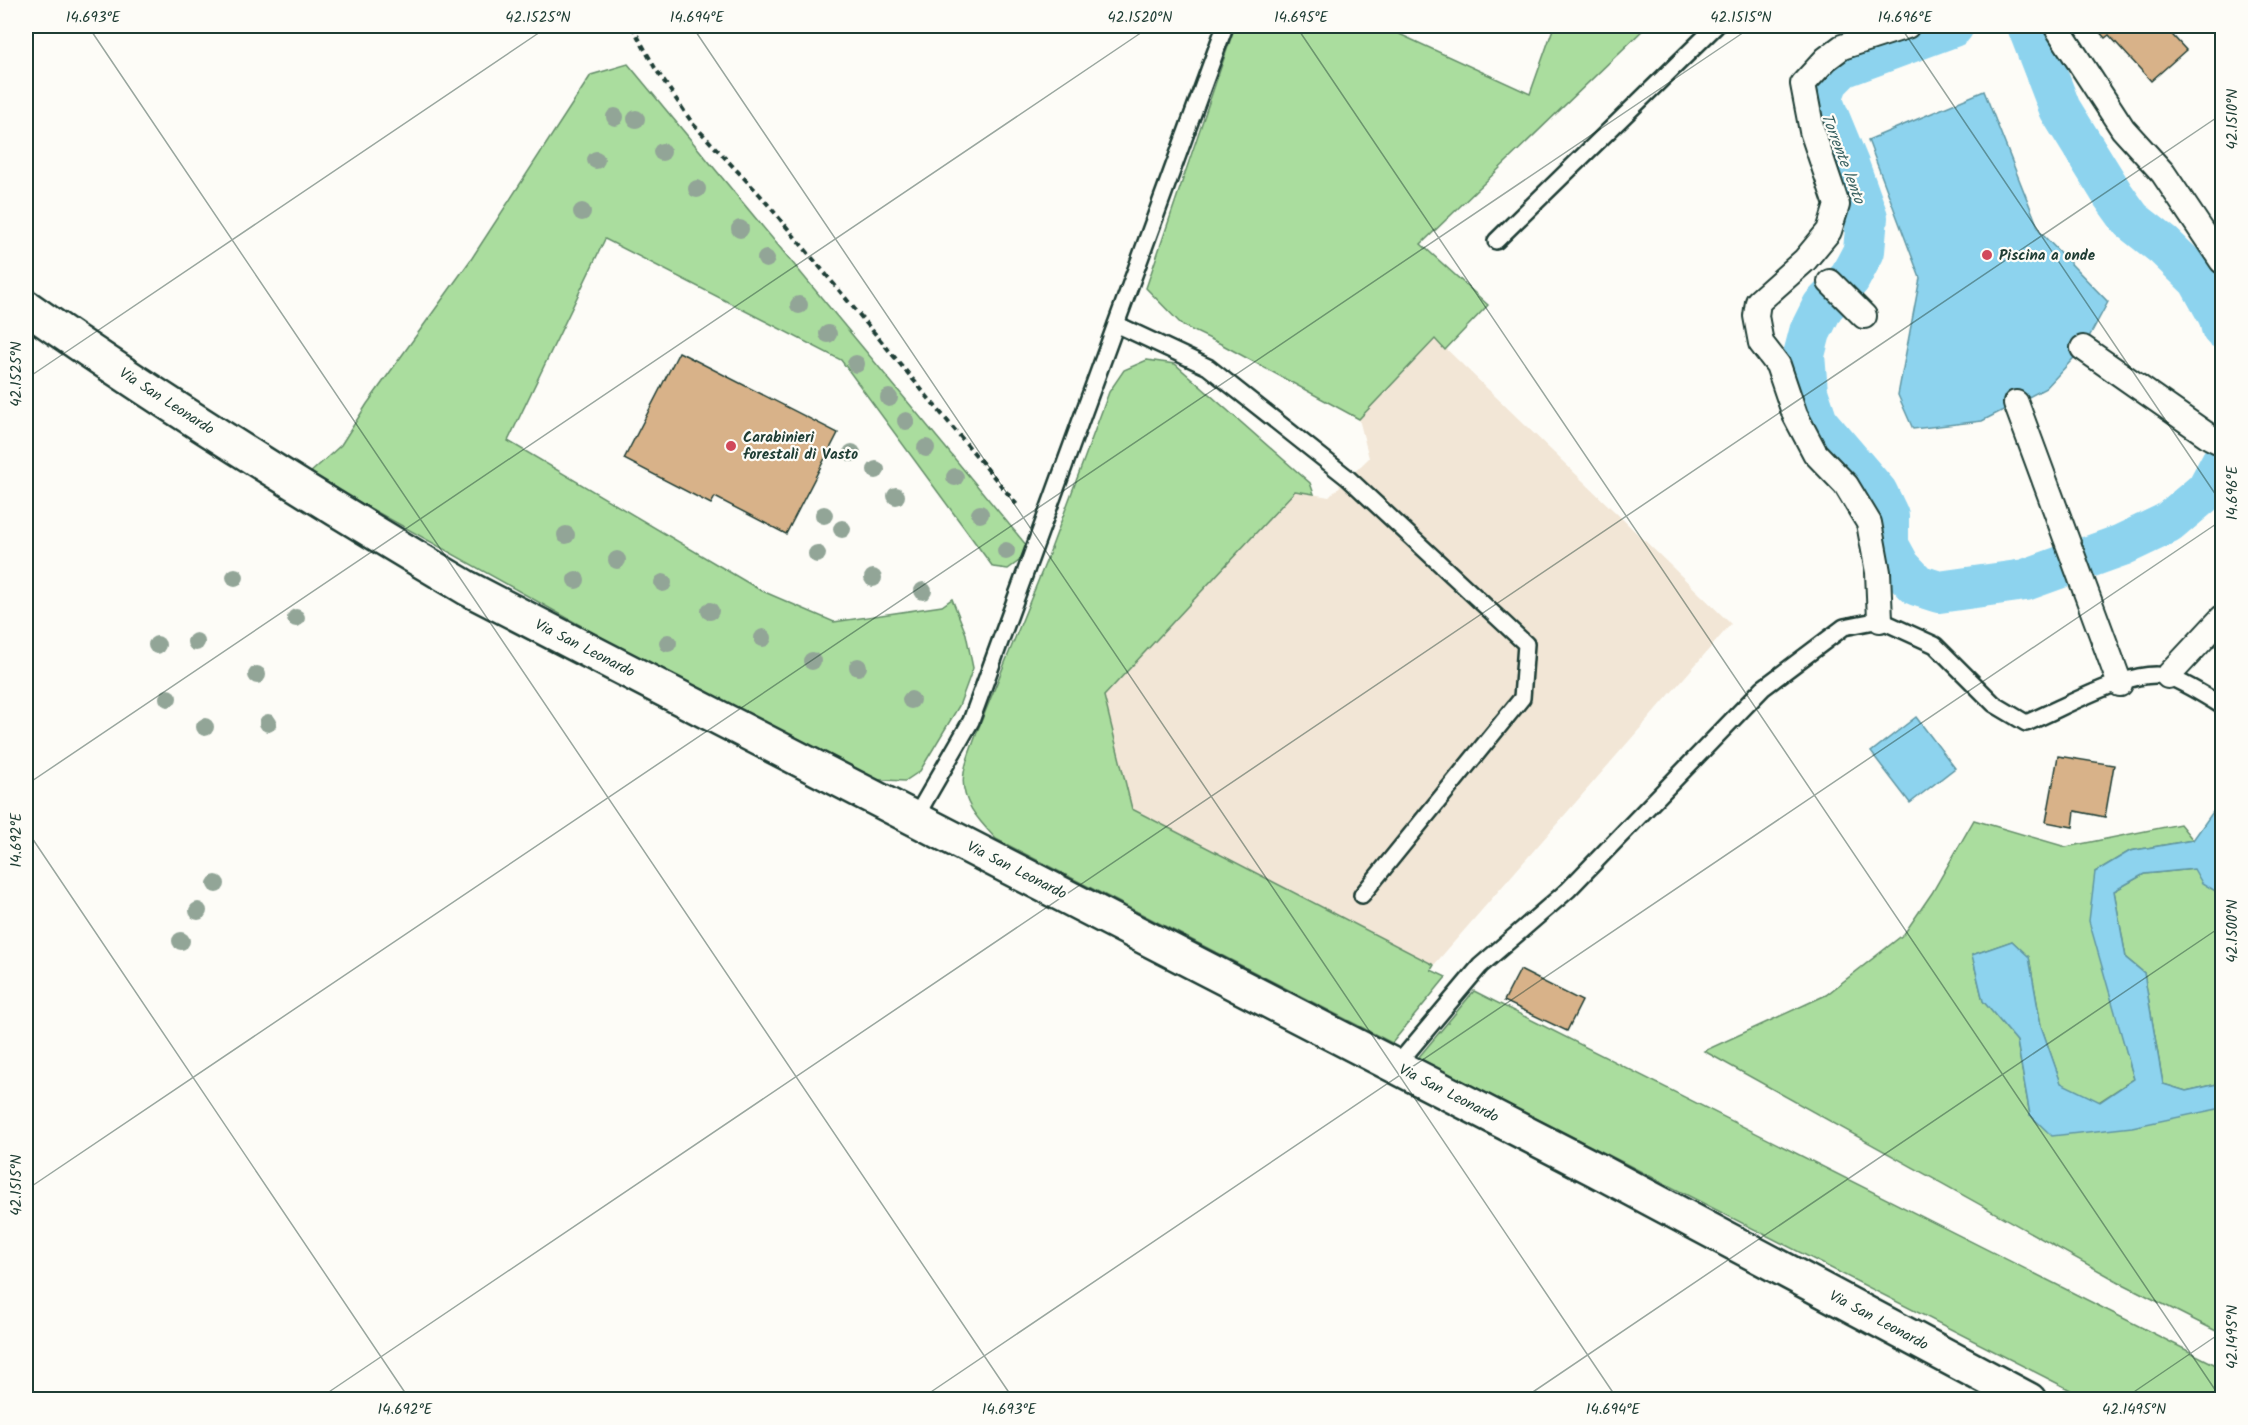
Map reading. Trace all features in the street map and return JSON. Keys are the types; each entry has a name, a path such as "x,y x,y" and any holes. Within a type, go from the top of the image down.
{"street":[{"path":"1880,620 1878,572 1869,523 1846,485 1815,453 1795,416 1778,365 1761,343 1756,316 1758,302 1805,260 1829,231 1837,204 1812,131 1803,84 1826,59 1842,47 1907,26"},
{"path":"2056,26 2123,129 2163,173 2223,261"},
{"path":"1830,282 1864,316"},
{"name":"Via San Leonardo","path":"26,307 142,386 331,508 467,588 1597,1170 2029,1400"},
{"path":"2082,348 2216,440"},
{"path":"2016,403 2120,684"},
{"path":"2168,676 2223,618"}],"lane":[{"path":"915,818 971,721 1225,26"},
{"path":"1496,241 1716,26"},
{"path":"1116,324 1208,367 1217,374 1348,478 1526,644 1522,698 1362,895"},
{"path":"1396,1066 1480,966 1568,890 1764,688 1844,627 1880,620 1935,645 1994,704 2026,723 2093,693 2141,676 2168,676 2223,706"}],"path":[{"path":"632,26 655,68 693,124 767,203 1040,532"}],"shaded area":[{"path":"1435,338 1731,624 1434,965 1132,809 1104,696 1295,491 1329,497 1369,458 1359,419"}],"green space":[{"path":"1235,26 1382,26 1530,94 1554,26 1647,26 1421,244 1488,305 1445,350 1435,339 1359,419 1221,344 1183,326 1146,288"},
{"path":"628,64 1027,546 1019,561 1008,569 993,567 841,360 605,239 508,441 760,590 834,622 942,606 952,599 966,634 973,668 959,706 920,771 905,781 864,779 700,692 309,474 341,445 367,404 472,258 591,75"},
{"path":"1147,360 1175,364 1310,483 1314,494 1295,491 1104,696 1132,809 1434,965 1431,970 1446,977 1392,1043 996,839 967,801 963,783 968,757 1049,554 1109,392 1124,370"},
{"path":"1974,820 2066,847 2180,824 2193,840 2130,851 2095,872 2115,1009 2134,1079 2099,1102 2061,1084 2041,1026 2029,957 2012,941 1972,955 1983,1001 2017,1041 2030,1115 2222,1108 2222,1334 2121,1283 1704,1051 1826,995 1904,934 1932,893"},
{"path":"2195,869 2203,883 2222,895 2222,957 2217,963 2222,988 2222,1083 2186,1091 2163,1084 2144,973 2126,958 2114,891 2144,874"},
{"path":"1474,991 2222,1368 2222,1399 2088,1399 1418,1058"}],"water":[{"name":"Piscina a onde","path":"1984,91 2040,232 2108,302 2083,348 2046,388 1982,421 1913,429 1898,395 1920,278 1868,140"},
{"path":"1916,717 1955,768 1910,803 1871,752"},
{"path":"2222,799 2222,895 2202,883 2194,869 2144,874 2114,891 2126,958 2144,973 2163,1084 2186,1091 2222,1083 2222,1108 2132,1127 2052,1136 2030,1115 2017,1041 1983,1001 1972,955 2012,941 2029,957 2041,1026 2061,1083 2100,1102 2134,1079 2089,921 2095,872 2130,851 2193,840"}],"building":[{"path":"2094,26 2164,26 2186,50 2151,81 2109,35 2105,38"},
{"name":"Carabinieri forestali di Vasto","path":"679,352 838,433 786,534 715,497 711,504 624,459"},
{"path":"2058,756 2114,765 2105,817 2075,811 2073,827 2046,822"},
{"path":"1520,970 1582,1001 1567,1031 1504,1001"}],"waterway":[{"name":"Torrente lento","path":"1953,26 1842,67 1828,81 1821,99 1867,217 1864,251 1849,279 1823,306 1810,332 1804,355 1807,392 1818,424 1877,493 1888,516 1888,545 1900,567 1917,585 1939,592 2025,580 2122,545 2168,523 2207,490 2222,462"},
{"name":"Torrente lento","path":"2028,26 2060,109 2113,195 2131,220 2164,246 2199,280 2219,316 2222,328"}],"place":[{"name":"Piscina a onde","path":"1987,255"},
{"name":"Carabinieri forestali di Vasto","path":"731,446"}]}
